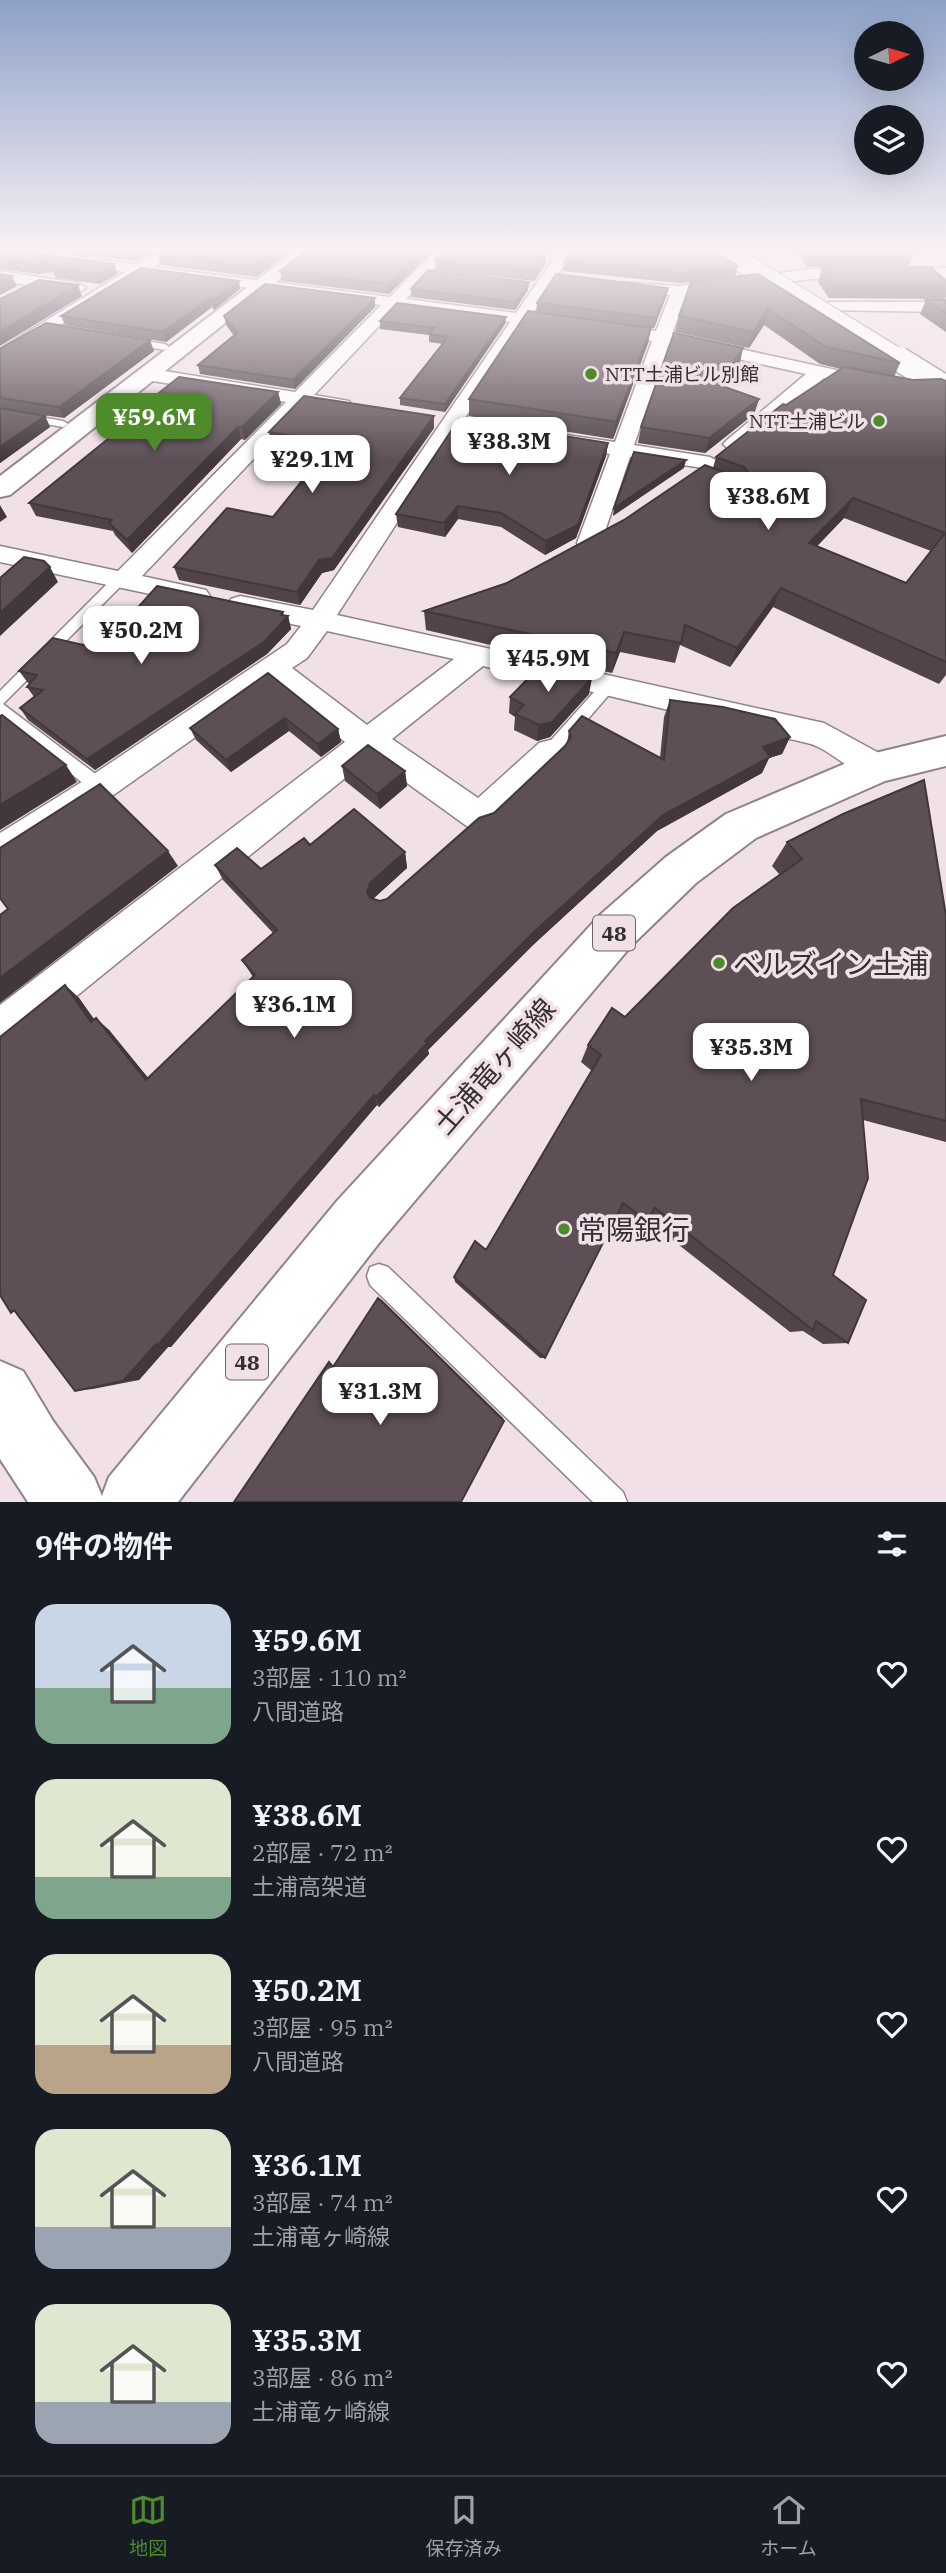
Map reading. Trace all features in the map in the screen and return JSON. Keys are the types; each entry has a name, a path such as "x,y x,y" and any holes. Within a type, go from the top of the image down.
{"main road":[{"path":"0,489 214,321"},
{"path":"830,321 933,389"},
{"name":"土浦竜ヶ崎線","path":"134,1502 358,1222 616,930 681,870 741,825 877,767 946,751"},
{"path":"0,1394 29,1445 69,1502"}],"street":[{"path":"0,357 61,321"},
{"path":"121,580 376,321"},
{"path":"0,851 100,787 297,650 319,622 520,321"},
{"path":"537,321 662,337 887,387"},
{"path":"589,542 668,321"},
{"path":"22,326 49,329"},
{"path":"683,482 822,371"},
{"path":"146,374 356,408"},
{"path":"425,418 479,427"},
{"path":"543,437 709,463"},
{"path":"566,555 621,525"},
{"path":"0,554 319,622 383,633 824,734 877,767"},
{"path":"383,633 421,618"},
{"path":"0,1031 478,655"},
{"path":"272,668 475,821 550,752"}],"lane":[{"path":"116,340 165,347"},
{"path":"0,413 63,424"},
{"path":"0,700 121,580"},
{"path":"550,752 608,686"},
{"path":"0,709 100,787"},
{"path":"379,1276 613,1502"}],"building":[{"path":"0,321 18,321 0,332"},
{"path":"93,321 178,321 163,332"},
{"path":"228,321 352,321 293,380 198,365 237,333"},
{"path":"381,321 503,321 445,404 400,398 448,337 429,334 434,328"},
{"path":"521,321 601,321 651,328 616,422 469,399"},
{"path":"703,321 760,321 753,332"},
{"path":"786,321 833,321 900,363 826,347"},
{"path":"46,323 150,340 59,407 0,398 0,349"},
{"path":"674,333 743,348 719,385 759,399 709,438 641,427"},
{"path":"844,367 913,380 946,381 946,662 781,588 737,648 685,625 681,643 624,632 616,653 424,611 507,583 624,520 705,465 734,476 745,474 748,472 744,467 716,457 783,404 786,405","holes":["853,498 945,533 906,583 809,543"]},
{"path":"179,377 278,392 242,427 238,427 127,540 109,523 112,520 29,503 140,413 135,412"},
{"path":"304,396 434,416 332,558 319,560 297,592 174,567 227,508 273,517 326,451 289,446 296,437 269,432"},
{"path":"0,408 45,416 0,447"},
{"path":"459,419 608,443 578,525 546,541 501,513 458,506 444,523 396,514"},
{"path":"634,452 686,460 614,508"},
{"path":"24,557 44,561 50,567 0,613 0,578"},
{"path":"157,586 283,612 281,615 288,616 264,642 87,759 20,708 43,690 27,687 37,675 19,671 53,638 101,649"},
{"path":"540,666 592,678 552,722 539,725 515,714 524,705 510,697"},
{"path":"268,673 338,729 318,744 285,718 226,760 190,728"},
{"path":"670,700 723,707 775,719 790,737 763,747 770,757 663,815 535,931 425,1041 427,1043 376,1097 374,1095 157,1346 156,1344 123,1381 75,1391 14,1310 11,1313 0,1295 0,1037 65,985 91,1022 96,1018 146,1080 255,975 242,960 277,930 215,865 237,848 261,869 304,838 310,845 354,809 405,852 370,883 367,892 370,898 380,901 387,899 479,818 494,813 565,746 571,737 569,731 582,716 664,760"},
{"path":"0,716 66,765 0,805"},
{"path":"368,745 405,771 377,794 342,766"},
{"path":"924,780 946,916 946,1121 861,1099 868,1178 833,1275 866,1300 848,1343 816,1321 813,1330 655,1208 647,1221 623,1203 545,1358 454,1277 475,1241 486,1250 601,1055 588,1045 612,1008 625,1017 733,908 802,859 787,842 843,814"},
{"path":"100,784 168,851 0,978 0,915 8,909 0,898 0,848"},
{"path":"378,1298 504,1421 461,1502 234,1502 329,1362 333,1367"}],"place":[{"name":"NTT土浦ビル別館","path":"591,374"},
{"name":"NTT土浦ビル","path":"879,421"},
{"name":"ベルズイン土浦","path":"719,963"},
{"name":"常陽銀行","path":"564,1229"}]}
